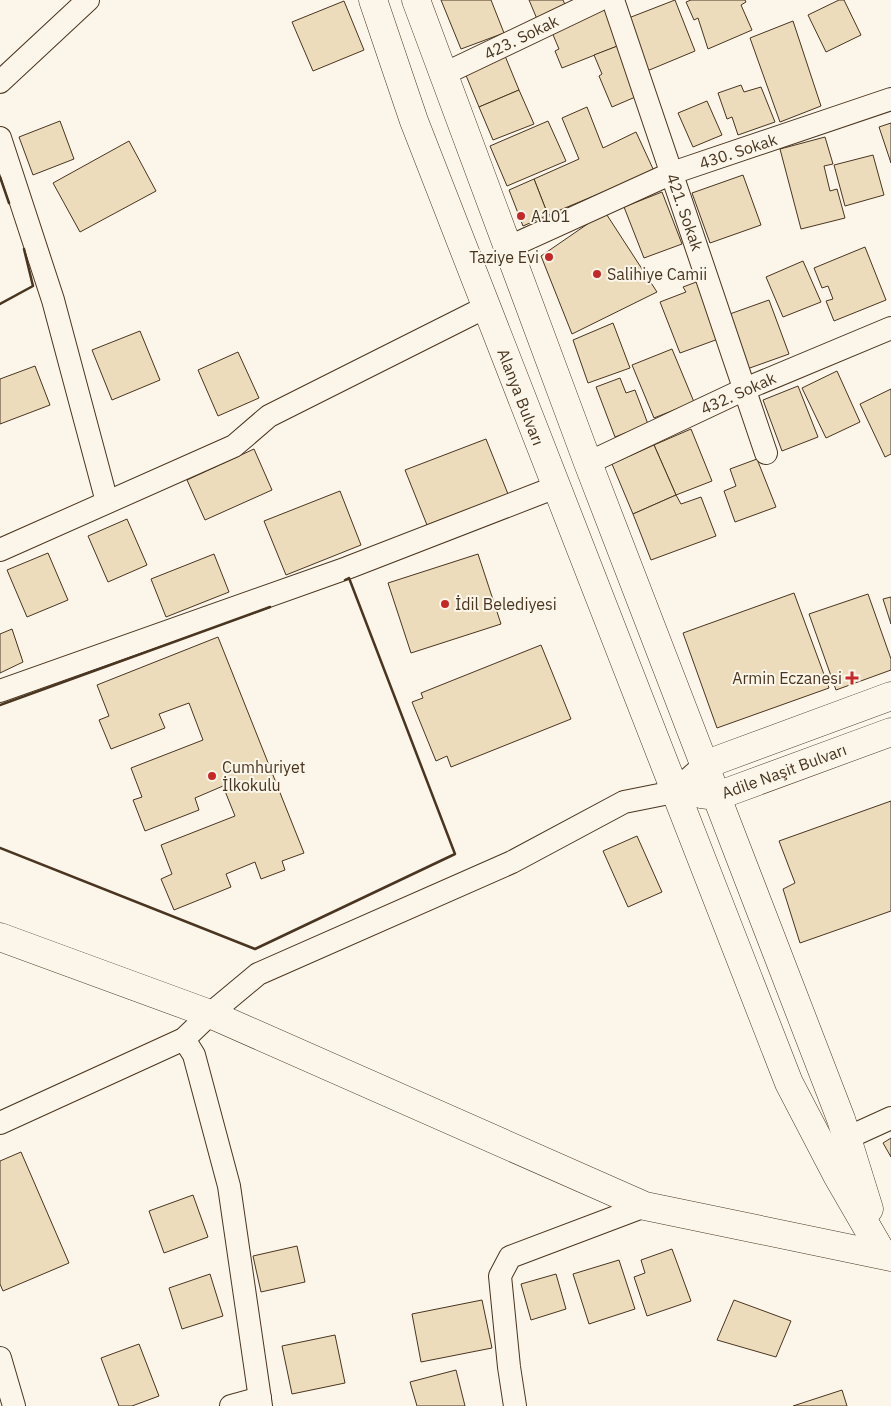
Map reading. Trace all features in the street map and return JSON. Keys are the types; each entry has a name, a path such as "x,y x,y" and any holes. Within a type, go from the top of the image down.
{"main road":[{"name":"Alanya Bulvarı","path":"372,0 414,121 674,792 790,1083 838,1177 888,1260"},
{"path":"416,0 588,463 848,1138 888,1260"},
{"name":"Adile Naşit Bulvarı","path":"704,765 891,696"},
{"name":"Adile Naşit Bulvarı","path":"674,792 717,796 891,732"},
{"path":"0,937 210,1014 645,1206 888,1260"}],"street":[{"path":"0,82 88,0"},
{"name":"423. Sokak","path":"444,74 599,0"},
{"name":"421. Sokak","path":"613,0 766,453"},
{"name":"430. Sokak","path":"507,248 672,173 891,100"},
{"path":"0,138 52,300 107,502"},
{"path":"0,550 234,446 269,416 486,306"},
{"name":"432. Sokak","path":"588,463 745,389 891,328"},
{"path":"0,690 347,568 556,488"},
{"path":"0,1123 184,1039 210,1014 258,974 512,862 624,802 674,792 704,765"},
{"path":"184,1039 194,1055 229,1186 260,1402 231,1406"},
{"path":"848,1138 891,1118"},
{"path":"515,1406 500,1276 510,1257 645,1206"},
{"path":"0,1358 14,1406"}],"building":[{"path":"441,0 491,0 504,33 461,49"},
{"path":"529,0 563,0 566,7 537,19"},
{"path":"675,0 695,51 647,71 626,19"},
{"path":"691,0 745,0 746,2 741,5 752,30 708,49 698,18 694,20 686,2"},
{"path":"839,0 844,0 861,35 826,52 808,15"},
{"path":"344,1 364,50 313,71 292,22"},
{"path":"606,8 620,45 562,68 555,51 559,49 551,30"},
{"path":"793,21 821,106 780,122 750,38"},
{"path":"620,45 640,95 612,107 599,76 602,74 594,55"},
{"path":"503,51 519,90 479,107 463,68"},
{"path":"741,85 744,92 761,87 775,122 738,135 732,117 727,119 718,93"},
{"path":"519,90 534,124 493,140 479,107"},
{"path":"707,101 722,135 693,147 678,113"},
{"path":"587,107 603,148 636,132 654,171 548,215 534,179 579,159 562,118"},
{"path":"60,121 74,159 33,175 19,137"},
{"path":"548,121 566,161 507,186 490,146"},
{"path":"891,123 891,163 879,127"},
{"path":"825,137 833,164 824,166 830,191 837,189 845,218 801,229 780,149"},
{"path":"129,141 156,191 80,232 53,183"},
{"path":"873,155 884,195 845,206 834,165"},
{"path":"743,175 761,225 710,243 692,193"},
{"path":"534,179 548,215 523,226 509,190"},
{"path":"662,192 682,244 644,258 624,207"},
{"name":"Salihiye Camii","path":"605,212 657,292 572,334 541,256"},
{"path":"865,247 886,300 834,321 826,301 833,299 828,286 822,288 814,268"},
{"path":"803,261 821,302 783,317 766,277"},
{"path":"699,281 721,338 680,353 660,302 686,292 683,287"},
{"path":"769,300 789,354 747,369 727,315"},
{"path":"613,323 630,368 588,383 573,340"},
{"path":"140,331 160,380 112,400 92,350"},
{"path":"672,349 694,402 654,418 632,365"},
{"path":"238,352 259,398 218,416 198,370"},
{"path":"35,366 50,405 0,424 0,379"},
{"path":"837,371 860,422 826,438 802,388"},
{"path":"620,378 626,393 635,390 648,424 615,437 596,387"},
{"path":"798,386 818,437 782,451 763,400"},
{"path":"891,389 891,454 885,457 860,404"},
{"path":"691,429 712,481 676,495 654,445"},
{"path":"486,439 508,494 427,525 405,470"},
{"path":"654,445 676,495 633,514 612,464"},
{"path":"254,449 272,490 205,520 187,480"},
{"path":"757,459 776,507 735,522 724,491 736,486 730,469"},
{"path":"340,491 361,545 286,575 264,521"},
{"path":"676,495 681,504 701,497 716,536 651,560 633,514"},
{"path":"127,519 147,565 108,582 88,536"},
{"path":"48,553 68,600 27,617 7,570"},
{"path":"214,554 229,592 166,617 151,579"},
{"name":"İdil Belediyesi","path":"478,554 501,624 411,653 388,583"},
{"path":"794,593 829,688 717,728 683,633"},
{"path":"868,594 891,659 891,670 836,690 809,614"},
{"path":"891,597 891,624 883,599"},
{"path":"12,629 23,662 0,673 0,634"},
{"path":"218,637 304,853 282,861 285,870 261,879 255,862 226,874 231,887 174,910 161,879 172,874 161,845 235,816 223,786 195,798 199,810 145,831 133,800 142,797 131,768 203,740 189,703 159,714 165,728 111,749 99,720 109,716 97,685"},
{"path":"541,645 571,719 451,767 447,756 436,761 412,702 423,698 421,693"},
{"path":"891,801 891,911 800,943 783,889 795,883 779,841"},
{"path":"637,836 662,892 628,907 603,851"},
{"path":"891,1138 891,1157 883,1143"},
{"path":"21,1152 69,1263 3,1291 0,1284 0,1161"},
{"path":"193,1195 208,1237 164,1253 149,1211"},
{"path":"297,1246 305,1282 261,1292 253,1256"},
{"path":"672,1249 691,1301 647,1316 634,1277 645,1273 641,1260"},
{"path":"619,1260 635,1309 589,1324 573,1274"},
{"path":"210,1274 223,1316 182,1329 169,1288"},
{"path":"556,1274 566,1309 531,1320 521,1284"},
{"path":"482,1300 492,1348 421,1362 412,1314"},
{"path":"734,1300 791,1321 776,1357 717,1340"},
{"path":"335,1335 345,1383 292,1394 282,1346"},
{"path":"139,1344 159,1396 132,1406 119,1406 101,1358"},
{"path":"456,1370 465,1406 417,1406 410,1382"},
{"path":"842,1390 847,1406 793,1406"}],"wall":[{"path":"0,177 9,203"},
{"path":"0,304 33,286 24,249"},
{"path":"0,848 255,949 455,854 349,578 345,580"},
{"path":"0,705 270,607"}],"place":[{"name":"A101","path":"521,216"},
{"name":"Taziye Evi","path":"549,257"},
{"name":"Salihiye Camii","path":"597,274"},
{"name":"İdil Belediyesi","path":"445,604"},
{"name":"Armin Eczanesi","path":"852,678"},
{"name":"Cumhuriyet İlkokulu","path":"212,776"}]}
